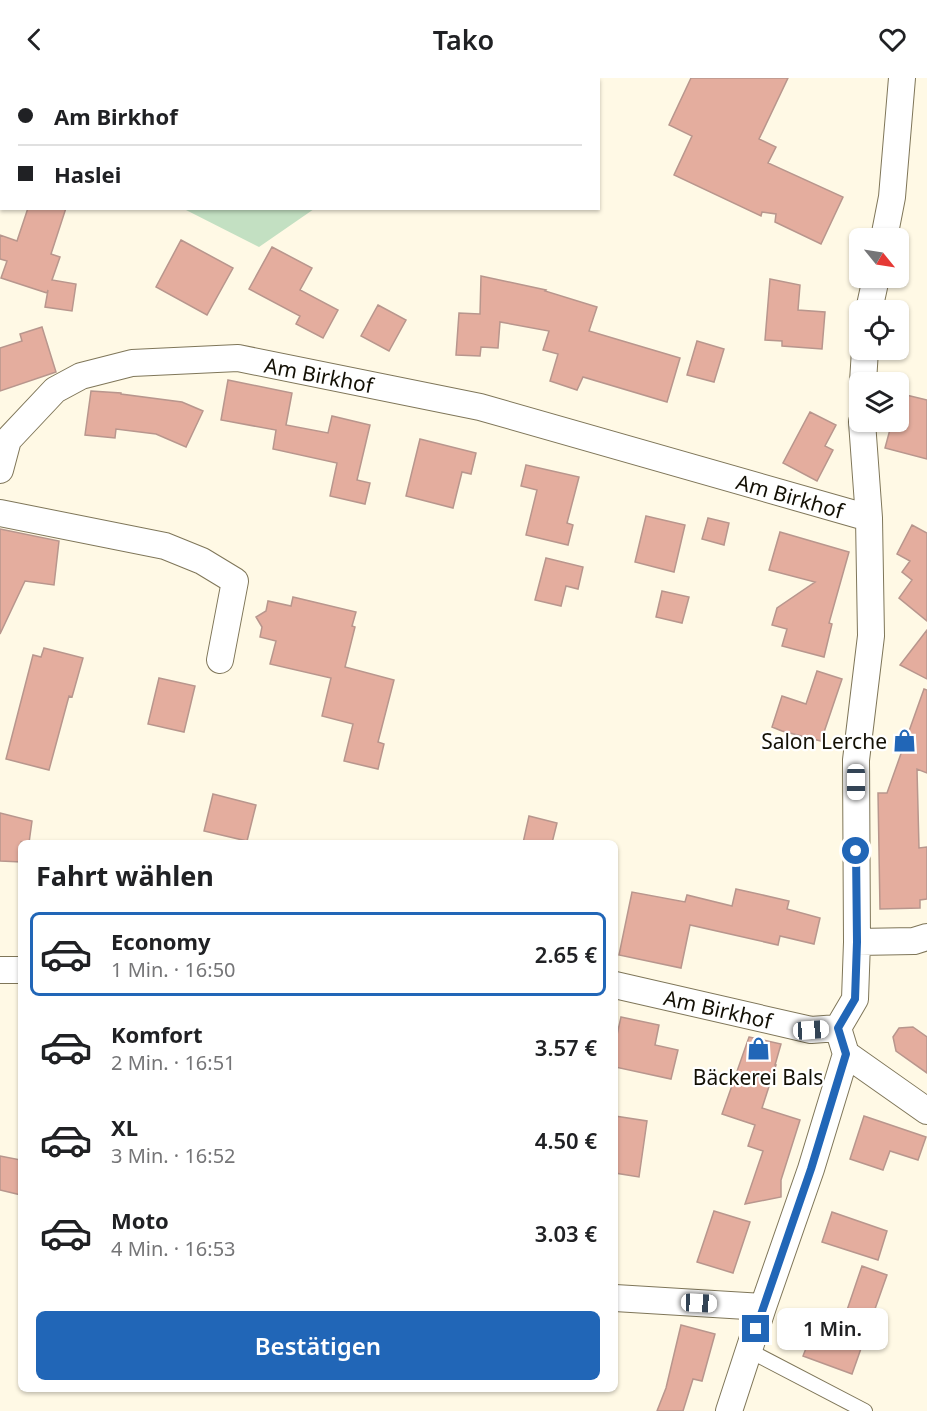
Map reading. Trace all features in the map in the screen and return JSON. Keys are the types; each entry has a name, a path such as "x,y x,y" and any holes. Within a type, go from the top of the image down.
{"street":[{"path":"886,228 892,197 902,78"},
{"name":"Am Birkhof","path":"0,470 4,436 55,390 81,376 132,363 238,358 480,407 869,519 871,636 856,760 855,999 838,1028 811,1030 618,986"},
{"path":"863,432 869,519"},
{"path":"0,513 165,546 202,561 235,581 220,660"},
{"path":"857,942 914,941 927,937"},
{"path":"0,970 18,970"},
{"path":"729,1411 811,1169 846,1054 838,1028"},
{"path":"846,1054 927,1111"},
{"path":"618,1298 763,1307"}],"lane":[{"path":"748,1350 865,1411"}],"green space":[{"path":"186,210 313,210 259,247"}],"building":[{"path":"691,78 788,78 759,139 776,147 768,163 843,197 821,244 775,222 776,214 762,212 761,216 674,175 692,136 669,125"},
{"path":"27,210 65,210 51,254 60,257 52,280 76,284 72,311 45,307 48,290 47,293 1,278 7,261 0,259 0,235 17,241"},
{"path":"181,240 233,268 207,315 156,287"},
{"path":"272,247 312,268 300,290 338,310 323,338 296,324 300,316 249,289"},
{"path":"481,276 546,290 597,307 589,331 680,358 667,402 583,377 577,390 550,381 558,354 543,350 549,331 500,322 498,348 481,347 480,356 456,355 459,313 480,314"},
{"path":"770,279 800,285 798,310 825,312 822,349 782,346 782,341 765,340"},
{"path":"378,305 406,320 389,351 361,336"},
{"path":"42,327 56,372 0,391 0,348 22,341 20,334"},
{"path":"697,341 724,349 714,382 687,375"},
{"path":"228,380 292,393 286,425 328,433 332,416 370,425 357,480 370,483 365,504 330,496 337,463 273,449 276,430 221,420"},
{"path":"91,391 182,402 203,411 186,447 156,434 116,429 115,438 85,435"},
{"path":"909,396 927,400 927,459 885,448 889,432 909,432"},
{"path":"810,412 836,425 825,446 833,450 817,481 783,463"},
{"path":"420,439 476,453 471,474 462,472 453,508 406,496"},
{"path":"526,465 579,477 567,523 573,525 568,545 526,535 537,490 521,486"},
{"path":"646,516 685,525 674,572 635,562"},
{"path":"708,518 729,523 724,545 702,539"},
{"path":"912,525 927,533 927,621 899,598 912,580 902,572 910,561 897,554"},
{"path":"0,529 59,541 54,585 25,581 0,634"},
{"path":"780,532 849,552 829,623 832,624 824,657 782,646 787,629 772,625 777,608 815,582 769,570"},
{"path":"546,558 583,567 578,589 566,586 561,606 535,600"},
{"path":"662,591 689,597 682,623 656,617"},
{"path":"293,597 356,612 352,626 355,627 345,667 394,680 378,742 384,744 378,769 344,761 353,724 322,716 331,678 270,664 276,641 260,637 262,627 256,617 266,611 268,601 291,606"},
{"path":"927,630 927,679 900,665"},
{"path":"44,648 83,658 72,697 69,696 49,770 6,759 33,655 41,657"},
{"path":"817,671 842,679 821,741 772,727 782,696 806,704"},
{"path":"159,678 195,686 184,732 148,724"},
{"path":"924,689 927,690 927,773 917,769 919,848 927,847 927,899 920,900 920,908 880,909 878,793 887,793"},
{"path":"213,794 256,805 247,840 204,831"},
{"path":"0,813 32,821 29,840 18,840 18,862 0,861"},
{"path":"529,816 557,823 553,840 524,840"},
{"path":"736,889 789,901 787,909 820,918 814,944 780,936 778,945 690,925 681,968 619,955 632,892 685,902 687,895 732,906"},
{"path":"621,1017 659,1025 655,1045 678,1050 671,1079 618,1068 618,1030"},
{"path":"913,1027 927,1037 927,1073 896,1051 893,1037 899,1028"},
{"path":"749,1037 781,1044 762,1108 800,1120 781,1180 781,1197 745,1204 763,1151 748,1146 755,1125 722,1114"},
{"path":"618,1116 647,1121 639,1177 618,1174"},
{"path":"864,1116 926,1137 918,1160 890,1151 883,1170 850,1159"},
{"path":"0,1156 18,1159 18,1194 0,1190"},
{"path":"714,1211 750,1222 733,1273 697,1262"},
{"path":"832,1212 887,1231 878,1260 822,1242"},
{"path":"862,1266 887,1275 852,1374 803,1356 814,1328 825,1332 832,1315 844,1319"},
{"path":"681,1325 715,1334 702,1381 693,1379 683,1411 657,1411 666,1388"}],"place":[{"name":"Salon Lerche","path":"905,741"},
{"name":"Bäckerei Bals","path":"758,1049"}],"route":[{"path":"756,1329 811,1169 846,1054 838,1028 855,999 856,851"}]}
